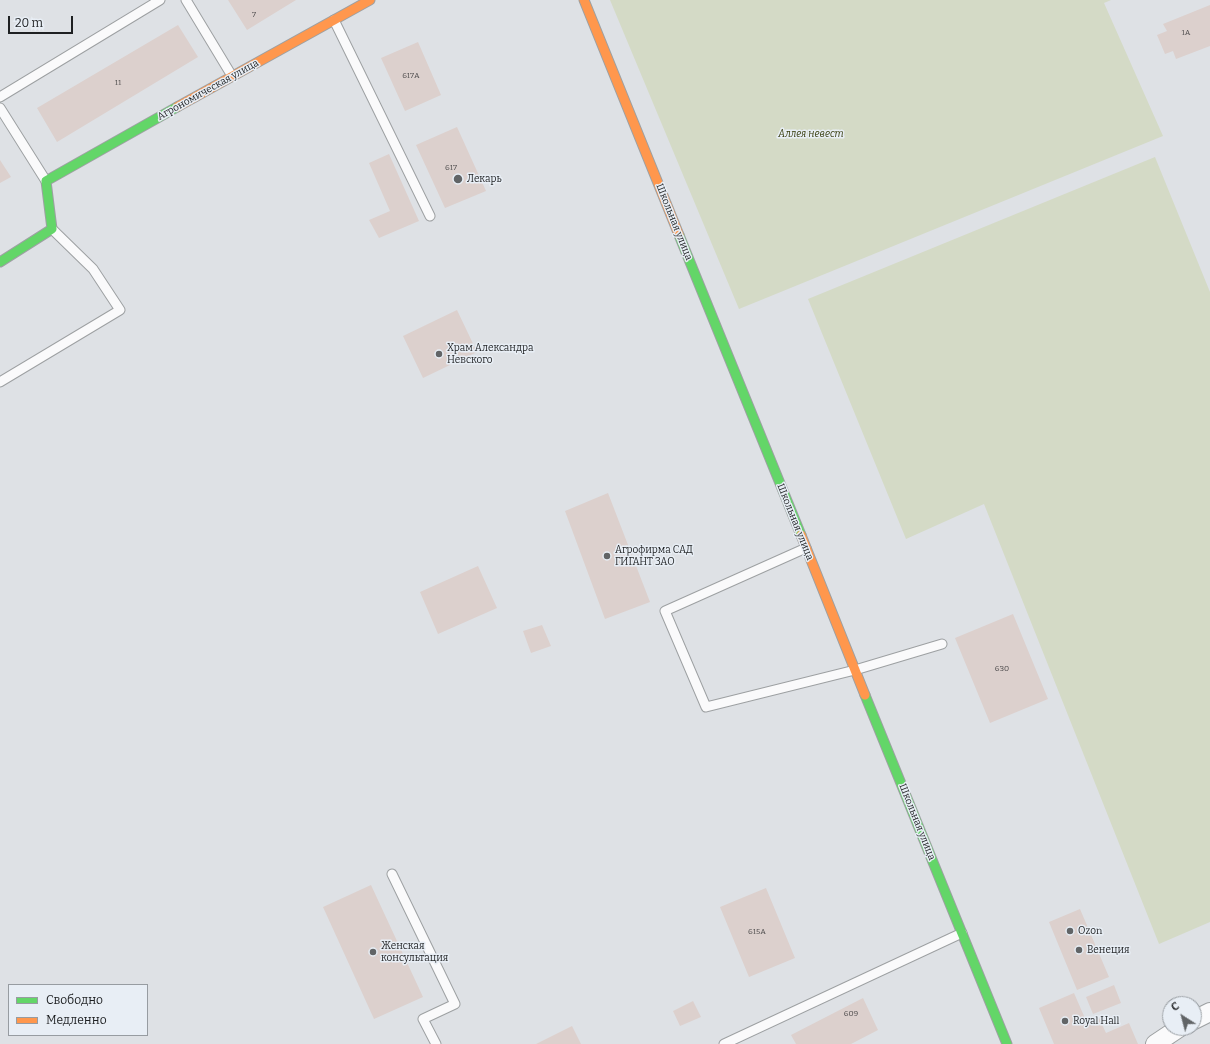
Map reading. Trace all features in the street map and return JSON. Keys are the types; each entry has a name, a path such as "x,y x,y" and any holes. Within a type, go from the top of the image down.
{"street":[{"name":"Агрономическая улица","path":"46,181 370,0"},
{"name":"Школьная улица","path":"584,0 1007,1044"},
{"path":"0,262 52,229 46,181"},
{"path":"1155,1044 1166,1036"}],"lane":[{"path":"0,97 160,0"},
{"path":"186,0 232,76"},
{"path":"334,20 430,216"},
{"path":"0,108 46,181"},
{"path":"0,382 120,310 93,269 52,229"},
{"path":"806,548 664,611 706,707 855,670 942,644"},
{"path":"392,874 455,1004 423,1019 436,1044"},
{"path":"724,1044 962,933"}],"green space":[{"name":"Аллея невест","path":"610,0 1111,0 1104,3 1163,136 739,309"},
{"path":"1155,157 1210,292 1210,922 1159,944 984,504 906,539 808,299"}],"building":[{"path":"228,0 296,0 247,30"},
{"path":"1210,5 1210,46 1176,59 1173,51 1165,54 1157,35 1167,31 1163,24"},
{"path":"178,25 198,57 57,142 37,108"},
{"path":"418,42 441,95 405,111 381,58"},
{"path":"457,127 486,191 445,208 416,145"},
{"path":"389,154 419,221 379,238 369,220 390,211 369,163"},
{"path":"0,160 11,177 0,183"},
{"path":"457,310 477,352 423,378 403,336"},
{"name":"Агрофирма САД ГИГАНТ ЗАО","path":"608,493 650,602 605,619 565,511"},
{"path":"478,566 497,608 438,634 420,592"},
{"path":"1013,614 1048,699 990,723 955,638"},
{"path":"542,625 551,646 531,653 523,631"},
{"name":"Женская консультация","path":"371,885 423,997 374,1019 323,907"},
{"path":"766,888 795,958 749,977 720,907"},
{"name":"Венеция","path":"1080,909 1109,977 1077,990 1049,922"},
{"path":"1114,985 1121,1003 1093,1014 1086,997"},
{"name":"Royal Hall","path":"1074,993 1087,1023 1099,1018 1106,1033 1129,1023 1138,1044 1054,1044 1039,1008"},
{"path":"863,998 878,1030 851,1044 796,1044 791,1035"},
{"path":"693,1001 701,1017 680,1026 673,1011"},
{"path":"572,1026 581,1044 536,1044"}],"traffic: fast":[{"path":"0,262 52,229 46,181 177,107"},
{"path":"679,235 801,535"},
{"path":"865,695 1007,1044"}],"traffic: slow":[{"path":"177,107 370,0"},
{"path":"584,0 679,235"},
{"path":"801,535 865,695"}],"place":[{"name":"Лекарь","path":"458,179"},
{"name":"Храм Александра Невского","path":"439,354"},
{"name":"Агрофирма САД ГИГАНТ ЗАО","path":"607,556"},
{"name":"Ozon","path":"1070,931"},
{"name":"Венеция","path":"1079,950"},
{"name":"Женская консультация","path":"373,952"},
{"name":"Royal Hall","path":"1065,1021"}]}
